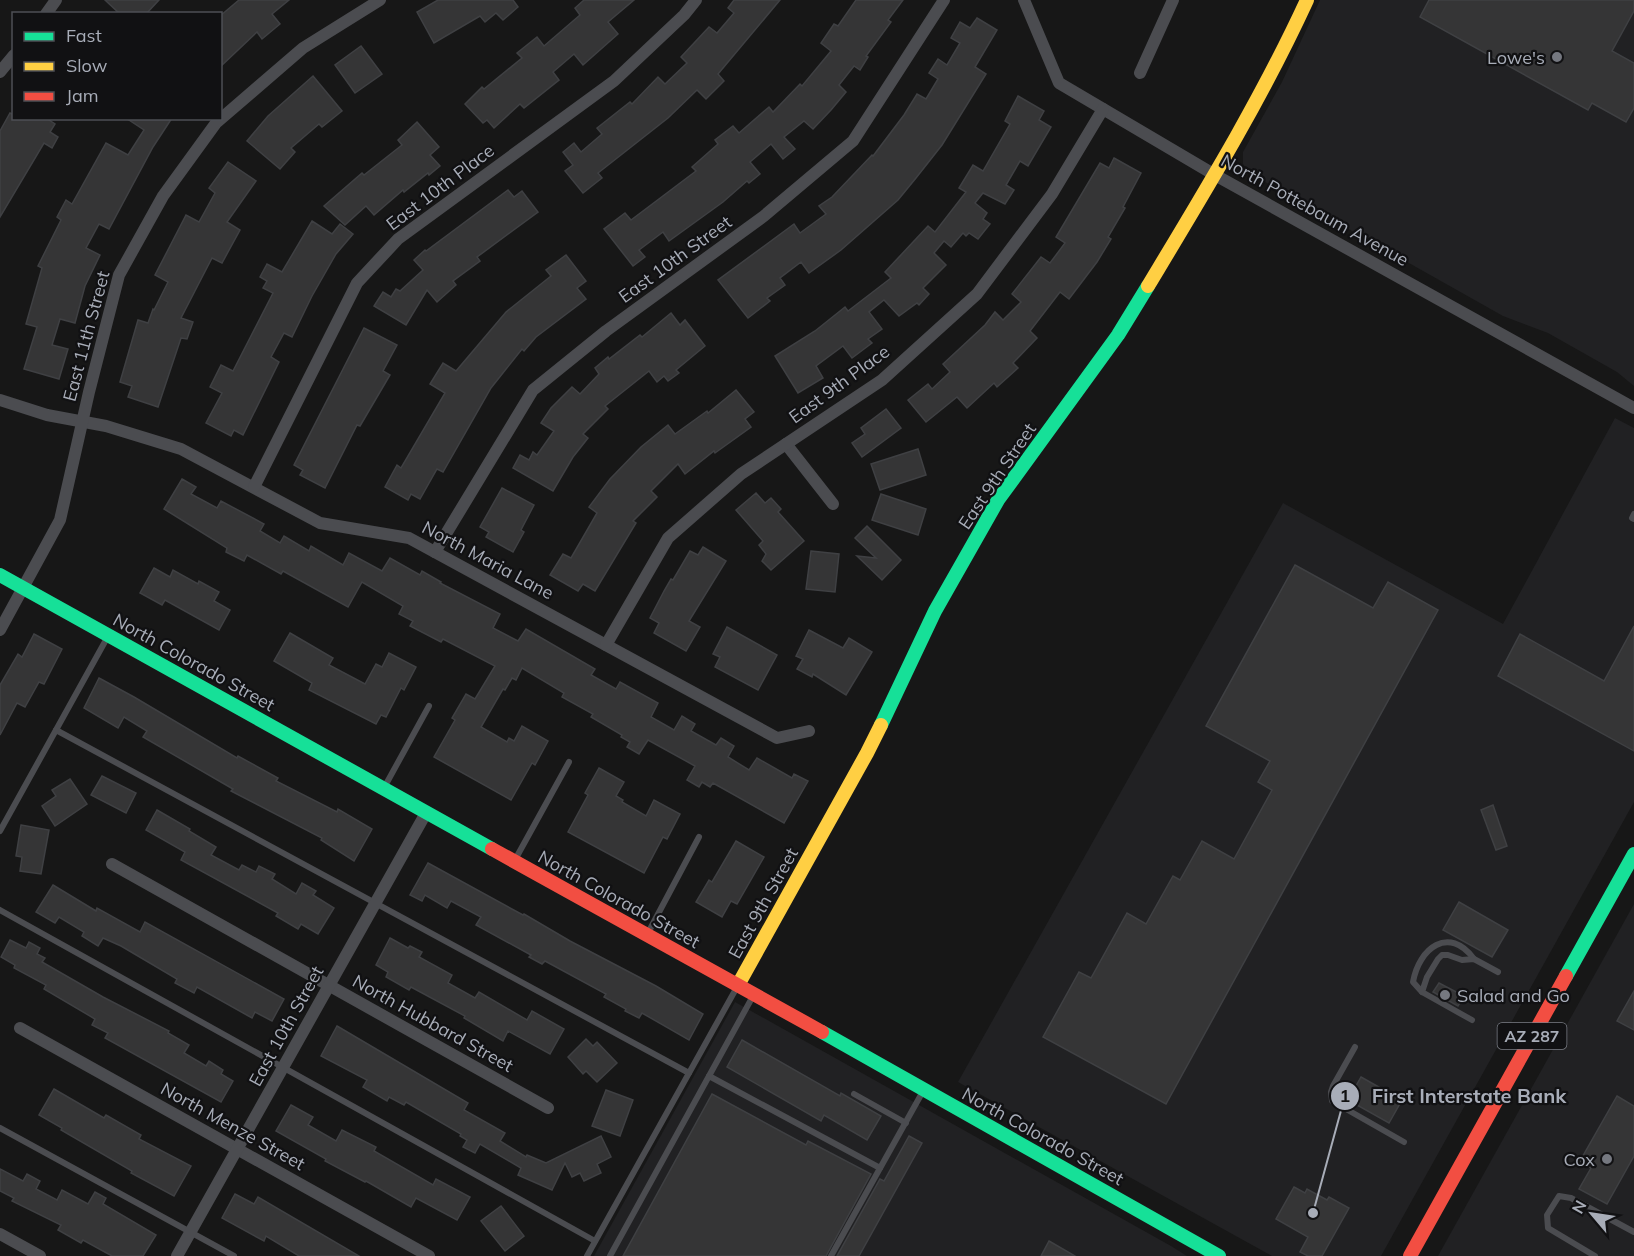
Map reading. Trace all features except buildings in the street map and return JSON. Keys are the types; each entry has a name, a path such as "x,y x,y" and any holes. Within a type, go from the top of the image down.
{"street":[{"name":"East 10th Place","path":"254,487 357,283 398,239 614,81 684,15 696,0"},
{"name":"East 10th Street","path":"435,552 533,390 606,331 764,216 853,141 944,0"},
{"name":"North Pottebaum Avenue","path":"1024,0 1059,83 1215,175 1634,408"},
{"path":"1140,73 1173,0"},
{"name":"East 9th Street","path":"738,985 867,753 935,611 998,500 1118,335 1215,175 1279,61 1307,0"},
{"name":"East 11th Street","path":"222,118 303,48 373,2"},
{"path":"0,72 12,57"},
{"name":"East 9th Place","path":"606,645 668,538 741,474 882,380 977,294 1052,194 1103,109"},
{"name":"East 11th Street","path":"0,630 60,520 119,275 163,196 219,120"},
{"name":"North Maria Lane","path":"0,400 47,415 106,426 182,449 320,523 409,538 777,738 809,731"},
{"path":"786,444 833,504"},
{"name":"North Colorado Street","path":"0,575 647,934 1220,1256"},
{"name":"East 10th Street","path":"177,1256 426,813"},
{"name":"AZ 287","path":"1410,1256 1634,854"},
{"name":"North Hubbard Street","path":"112,864 548,1108"},
{"name":"North Menze Street","path":"20,1028 429,1256"},
{"path":"0,1234 40,1256"}],"lane":[{"path":"1634,514 1632,518 1634,519"},
{"path":"0,831 109,635"},
{"path":"383,789 429,706"},
{"path":"56,730 689,1073"},
{"path":"514,861 569,762"},
{"path":"647,934 699,837"},
{"path":"0,910 595,1241"},
{"path":"1472,1020 1422,992 1413,982 1415,974 1428,951 1445,942 1451,942 1468,951 1474,959 1498,972"},
{"path":"1422,992 1427,977 1442,955 1462,960 1474,959"},
{"path":"587,1256 738,985"},
{"path":"610,1256 754,994"},
{"path":"1355,1047 1333,1086 1332,1101 1404,1142"},
{"path":"709,1076 880,1168"},
{"path":"831,1256 924,1089"},
{"path":"854,1094 906,1122"},
{"path":"0,1128 234,1256"},
{"path":"1595,1256 1548,1228 1547,1215 1559,1196 1571,1198 1634,1232"}],"shaded area":[{"path":"1320,0 1634,0 1634,386 1617,372 1548,333 1503,316 1251,174 1243,164 1243,152 1282,82"},
{"path":"1615,418 1634,428 1634,802 1381,1256 1272,1256 958,1082 1283,503 1503,624"},
{"path":"1634,904 1634,1256 1438,1256"},
{"path":"735,1002 1171,1246 1187,1256 594,1256"}],"traffic: fast":[{"path":"881,725 935,611 998,500 1118,335 1148,286"},
{"path":"0,575 492,849"},
{"path":"1566,976 1634,854"},
{"path":"822,1032 1219,1256"}],"traffic: slow":[{"path":"1148,286 1251,110 1307,0"},
{"path":"738,985 881,725"}],"traffic: jam":[{"path":"492,849 822,1032"},
{"path":"1410,1256 1566,976"}],"place":[{"name":"Lowe's","path":"1557,57"},
{"name":"Salad and Go","path":"1445,995"},
{"name":"Cox","path":"1607,1159"},
{"name":"First Interstate Bank","path":"1313,1213"}]}
